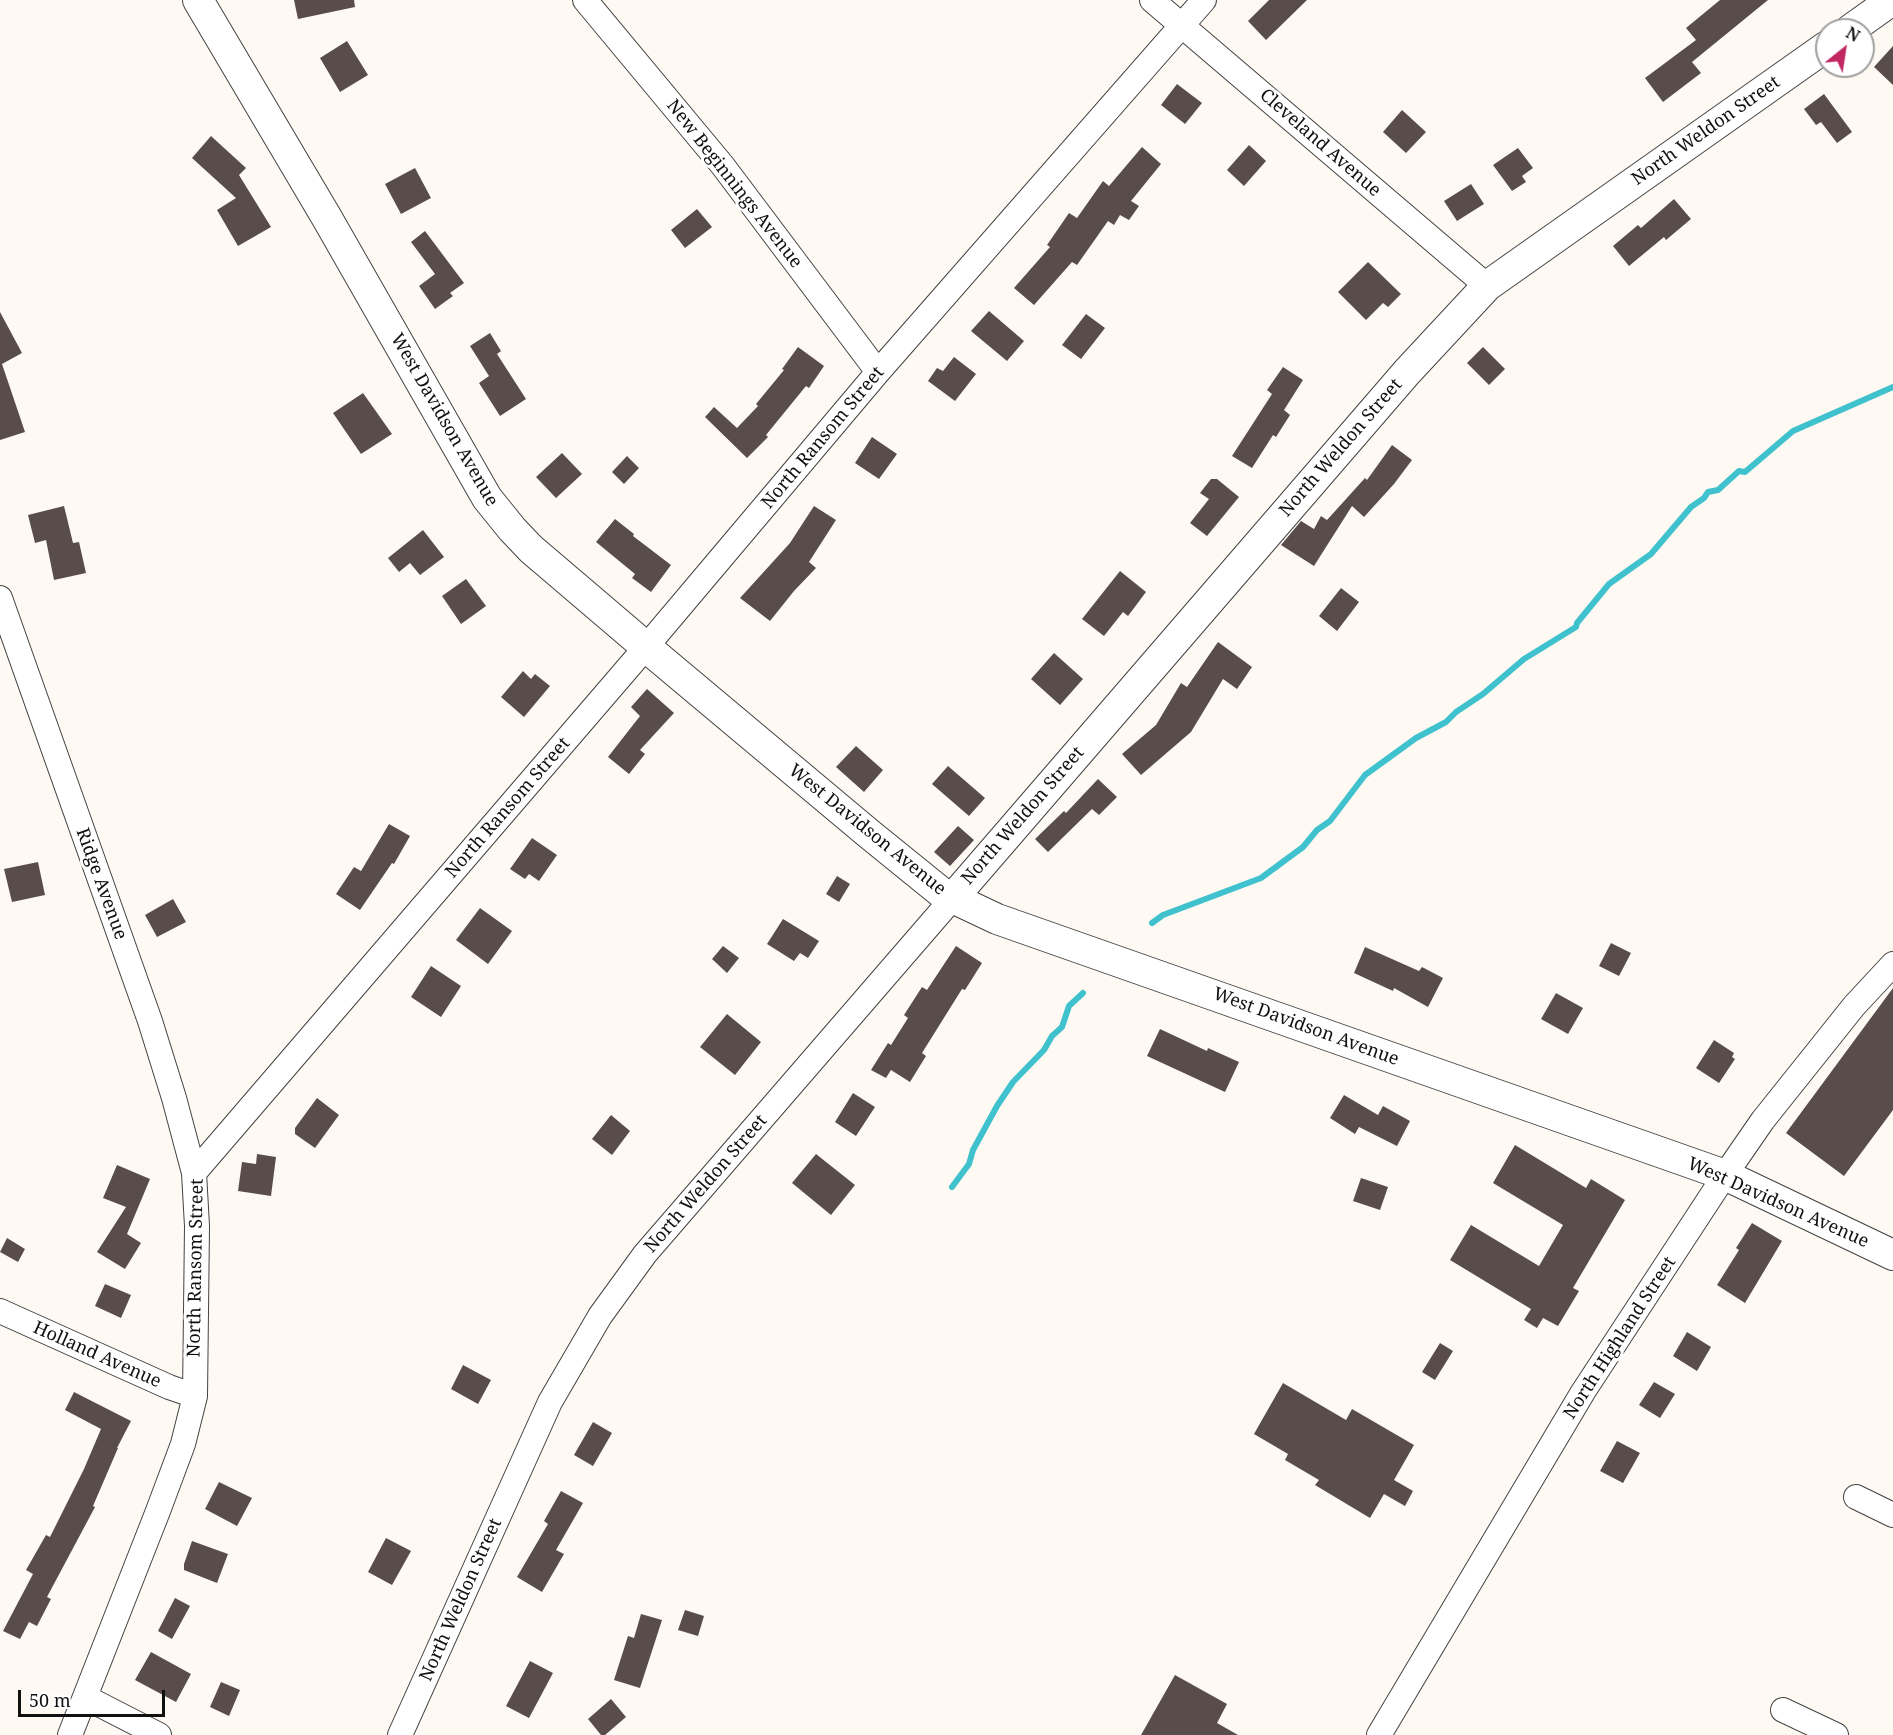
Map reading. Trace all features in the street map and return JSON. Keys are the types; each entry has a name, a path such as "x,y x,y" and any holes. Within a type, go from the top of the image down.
{"street":[{"name":"West Davidson Avenue","path":"198,0 327,218 487,498 512,530 531,549 646,647 868,833 952,899 998,919 1725,1175 1893,1255"},
{"name":"New Beginnings Avenue","path":"585,0 723,166 878,372"},
{"name":"Cleveland Avenue","path":"1152,0 1486,286"},
{"name":"North Ransom Street","path":"70,1735 179,1453 195,1396 197,1226 195,1173 646,647 878,372 1204,0"},
{"path":"1867,18 1892,0"},
{"name":"North Weldon Street","path":"399,1735 550,1402 600,1316 645,1254 1407,372 1486,286 1815,54"},
{"name":"Ridge Avenue","path":"0,598 150,1021 195,1173"},
{"name":"North Highland Street","path":"1379,1735 1583,1392 1725,1175 1763,1120 1854,1006 1893,964"},
{"name":"Holland Avenue","path":"0,1311 169,1387 195,1396"},
{"path":"1856,1497 1893,1515"},
{"path":"85,1697 159,1735"},
{"path":"1783,1710 1836,1735"}],"building":[{"path":"294,0 354,0 355,7 298,19"},
{"path":"1269,0 1307,0 1266,40 1248,21"},
{"path":"1720,0 1768,0 1692,62 1701,73 1663,102 1645,78 1696,40 1686,28"},
{"path":"347,41 368,75 340,92 320,58"},
{"path":"1893,46 1893,85 1875,66"},
{"path":"1177,84 1202,103 1185,124 1161,105"},
{"path":"1824,94 1852,132 1837,143 1821,122 1816,125 1804,109"},
{"path":"1402,110 1426,132 1406,153 1383,132"},
{"path":"211,136 246,168 239,175 271,227 238,246 217,210 236,198 192,158"},
{"path":"1249,145 1266,161 1244,186 1227,170"},
{"path":"1142,147 1161,164 1131,201 1139,206 1129,220 1120,215 1114,225 1108,221 1077,265 1072,262 1034,305 1014,288 1050,247 1047,245 1069,213 1077,218 1103,181 1109,186"},
{"path":"1518,148 1533,168 1522,176 1526,182 1512,191 1493,165"},
{"path":"415,168 431,198 401,214 385,184"},
{"path":"1471,184 1484,204 1457,221 1444,201"},
{"path":"1674,199 1691,219 1666,240 1664,237 1629,266 1613,246 1638,225 1641,228"},
{"path":"697,209 712,227 685,248 671,230"},
{"path":"425,231 464,283 450,293 453,296 435,309 419,286 435,274 411,242"},
{"path":"1368,262 1401,294 1388,307 1383,303 1366,320 1338,292"},
{"path":"989,311 1024,341 1007,361 971,331"},
{"path":"0,312 22,353 2,364 25,432 0,440"},
{"path":"1086,314 1105,328 1081,359 1062,345"},
{"path":"490,333 501,351 497,354 526,399 500,416 479,383 489,376 470,346"},
{"path":"798,347 824,366 809,388 806,386 766,435 768,437 747,458 705,417 714,407 737,428 758,406 756,404 784,370 782,369"},
{"path":"1483,347 1505,369 1489,385 1467,363"},
{"path":"954,357 976,374 955,401 928,381 937,368 943,371"},
{"path":"1283,367 1303,380 1284,410 1290,415 1276,437 1273,435 1252,468 1232,456 1272,394 1267,390"},
{"path":"363,393 392,434 361,454 333,413"},
{"path":"872,437 897,454 879,479 855,463"},
{"path":"1392,445 1412,460 1364,517 1352,506 1314,566 1281,545 1301,521 1314,529 1321,516 1327,520 1365,478 1367,480"},
{"path":"562,453 582,474 556,498 536,477"},
{"path":"627,456 639,468 624,484 612,472"},
{"path":"1211,479 1217,479 1239,497 1207,536 1190,523 1209,499 1200,493"},
{"path":"64,506 73,543 79,542 86,573 54,580 46,540 35,543 28,515"},
{"path":"814,506 836,520 809,562 816,568 770,621 740,598 790,543"},
{"path":"615,519 671,565 651,592 632,578 635,574 596,542"},
{"path":"423,530 444,557 420,575 410,563 399,572 388,558"},
{"path":"1120,571 1146,592 1128,616 1123,612 1104,636 1082,619"},
{"path":"466,579 486,606 461,624 442,596"},
{"path":"1341,588 1359,602 1337,631 1319,616"},
{"path":"1218,642 1252,667 1237,689 1223,679 1191,732 1141,775 1122,754 1156,725 1181,683 1187,687"},
{"path":"1054,653 1083,679 1060,705 1031,679"},
{"path":"523,671 531,679 535,674 550,686 524,717 501,697"},
{"path":"647,689 674,713 640,750 645,754 629,774 608,757 640,716 631,707"},
{"path":"856,746 883,770 864,792 836,767"},
{"path":"948,766 985,798 969,816 932,784"},
{"path":"1098,779 1117,797 1099,815 1092,809 1048,852 1035,839 1064,811 1066,813"},
{"path":"389,824 410,836 394,864 392,863 360,910 336,894 354,867 361,871"},
{"path":"958,826 974,840 950,866 934,852"},
{"path":"532,838 557,855 539,881 529,874 525,879 510,869"},
{"path":"38,862 45,895 12,902 4,869"},
{"path":"837,876 850,884 839,902 826,894"},
{"path":"173,899 186,922 157,937 145,915"},
{"path":"480,908 512,931 488,964 456,940"},
{"path":"783,919 819,941 808,958 800,953 794,961 767,944"},
{"path":"1611,943 1631,953 1619,976 1599,966"},
{"path":"723,946 739,958 727,973 712,959"},
{"path":"956,946 982,963 965,990 962,989 922,1053 926,1056 910,1082 891,1070 886,1078 871,1070 888,1043 891,1045 908,1018 904,1015 922,987 927,990"},
{"path":"1365,947 1419,971 1422,967 1443,978 1428,1007 1394,988 1393,991 1354,973"},
{"path":"431,966 461,986 441,1017 411,997"},
{"path":"1893,988 1893,1110 1844,1176 1786,1133"},
{"path":"1556,993 1583,1008 1568,1034 1541,1019"},
{"path":"727,1014 761,1042 735,1075 700,1047"},
{"path":"1160,1029 1207,1051 1208,1048 1239,1062 1225,1092 1147,1056"},
{"path":"1714,1040 1734,1053 1732,1057 1735,1059 1719,1083 1696,1068"},
{"path":"853,1093 875,1107 856,1136 835,1122"},
{"path":"1344,1095 1378,1115 1383,1106 1410,1121 1397,1146 1359,1127 1355,1134 1330,1118"},
{"path":"317,1098 339,1115 315,1148 295,1134 295,1128"},
{"path":"611,1115 630,1131 612,1155 592,1139"},
{"path":"1515,1145 1586,1188 1591,1179 1625,1200 1573,1288 1579,1291 1558,1326 1543,1318 1537,1328 1524,1320 1531,1309 1450,1260 1471,1225 1539,1266 1563,1225 1493,1183"},
{"path":"257,1154 276,1157 271,1196 238,1191 242,1162 256,1164"},
{"path":"816,1154 855,1185 831,1215 792,1183"},
{"path":"117,1165 150,1179 127,1234 141,1243 125,1269 97,1252 126,1207 103,1198"},
{"path":"1361,1178 1388,1187 1380,1210 1353,1201"},
{"path":"1752,1223 1782,1241 1745,1303 1717,1285 1739,1250 1736,1248"},
{"path":"7,1238 25,1249 18,1262 0,1252"},
{"path":"105,1284 131,1295 121,1318 95,1306"},
{"path":"1687,1332 1711,1347 1697,1371 1673,1356"},
{"path":"1440,1343 1453,1351 1435,1380 1422,1372"},
{"path":"463,1365 491,1380 478,1404 451,1389"},
{"path":"1654,1382 1675,1394 1660,1418 1639,1405"},
{"path":"1283,1383 1346,1420 1352,1409 1414,1445 1394,1480 1413,1491 1405,1506 1384,1494 1370,1518 1315,1485 1319,1480 1285,1460 1288,1454 1254,1434"},
{"path":"74,1392 131,1421 117,1448 93,1506 95,1507 47,1597 51,1599 37,1626 29,1622 20,1639 3,1631 33,1574 26,1570 46,1535 50,1537 101,1429 65,1410"},
{"path":"593,1422 612,1433 593,1466 574,1455"},
{"path":"1617,1441 1640,1453 1623,1483 1600,1471"},
{"path":"219,1482 252,1498 237,1526 205,1509"},
{"path":"561,1491 583,1503 556,1550 564,1554 542,1592 517,1577 548,1524 544,1521"},
{"path":"386,1538 411,1551 392,1585 368,1572"},
{"path":"192,1541 228,1554 217,1583 184,1570"},
{"path":"175,1598 190,1606 172,1639 158,1631"},
{"path":"685,1610 704,1616 698,1636 678,1630"},
{"path":"641,1614 662,1620 640,1688 614,1680 628,1636 634,1638"},
{"path":"151,1652 191,1674 176,1702 135,1680"},
{"path":"530,1661 553,1673 529,1718 506,1706"},
{"path":"1175,1675 1227,1704 1217,1723 1238,1735 1141,1735"},
{"path":"221,1682 240,1690 229,1716 210,1707"},
{"path":"611,1699 626,1717 605,1735 601,1735 588,1719"}],"waterway":[{"path":"1152,923 1163,915 1261,878 1303,847 1317,830 1330,821 1365,775 1416,738 1446,722 1524,659 1576,627 1609,584 1651,554 1691,507 1704,498 1708,492 1718,490 1739,471 1745,472 1793,431 1893,387"},
{"path":"952,1187 969,1164 973,1150 1013,1082 1044,1050 1052,1036 1062,1027 1069,1006 1083,993"}]}
